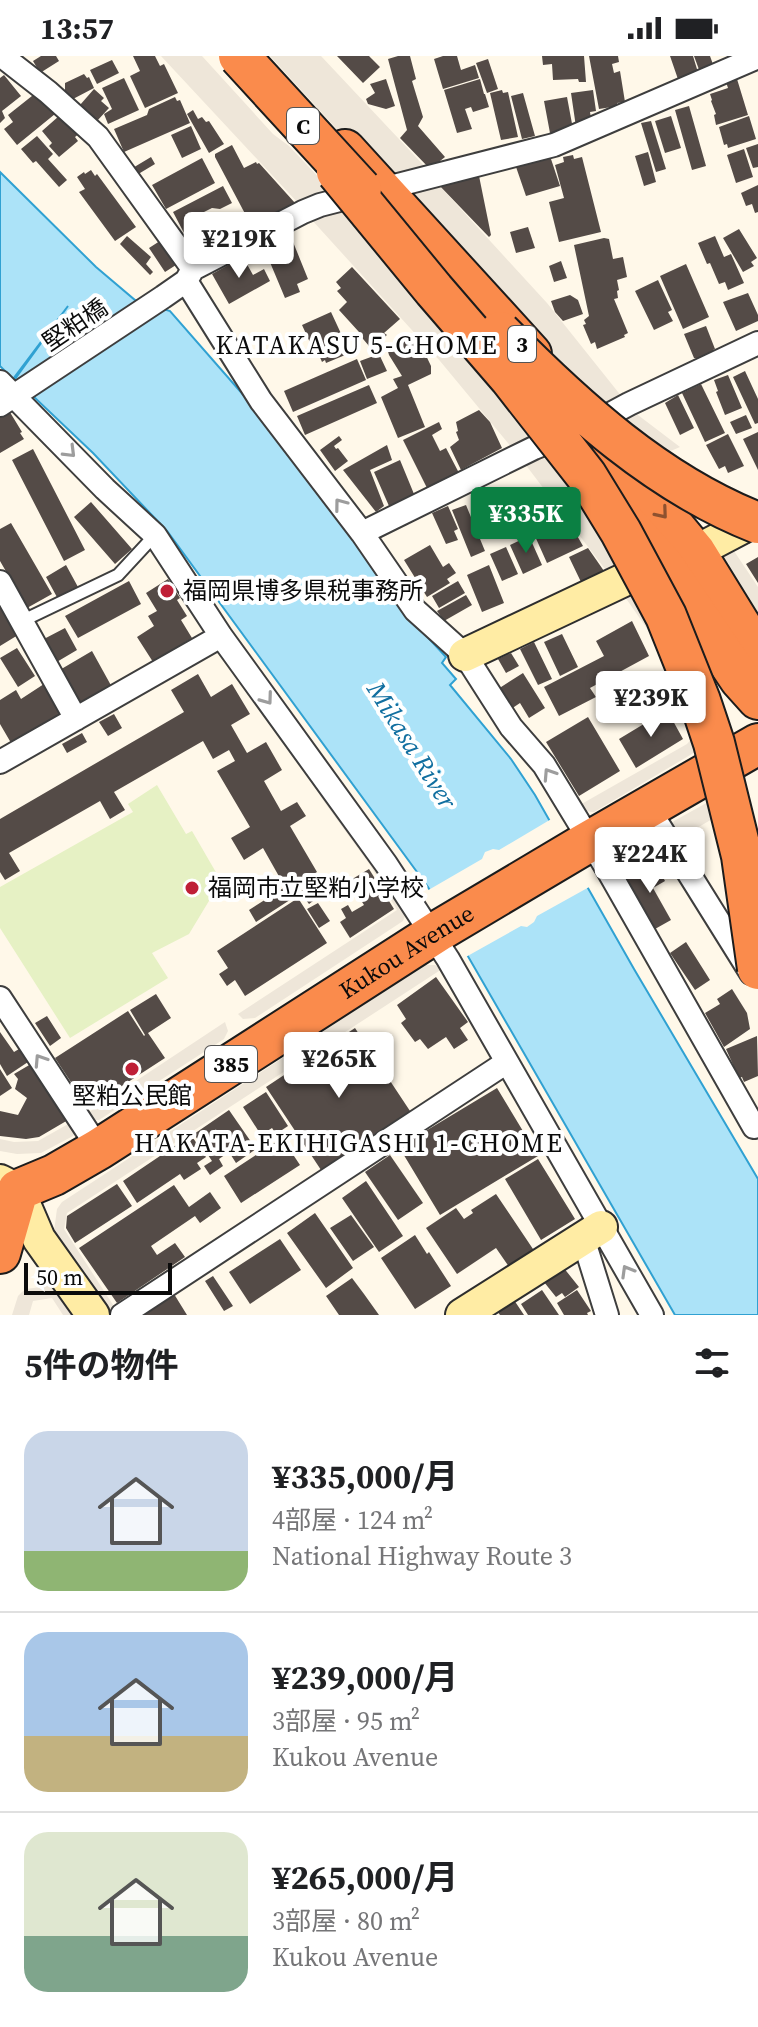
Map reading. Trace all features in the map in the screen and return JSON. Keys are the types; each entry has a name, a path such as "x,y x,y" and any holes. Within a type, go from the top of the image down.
{"highway":[{"name":"3","path":"220,56 537,361 590,425 679,558 758,654"},
{"name":"C","path":"236,56 358,189 516,348 621,443 704,498 758,523"},
{"name":"3","path":"258,56 552,441 679,558 740,679 758,699"},
{"path":"358,189 581,458 647,552 678,608 717,693 731,733 758,843"},
{"path":"358,189 434,290 510,378 586,475 666,616 714,743 742,856 758,969"},
{"name":"Kukou Avenue","path":"9,1186 54,1175 99,1149 436,932 758,744"},
{"path":"0,1253 9,1186"}],"street":[{"path":"2,56 98,137 190,275 261,401 362,533 415,610 465,655 511,727 544,765 586,843 754,1127 758,1124"},
{"name":"堅粕橋","path":"5,394 163,297 190,275 303,212 358,189 554,145 758,57"},
{"path":"362,533 758,343"},
{"path":"5,394 155,535 221,636 436,932 507,1062 592,1232 652,1315"},
{"path":"465,655 628,578 758,523"},
{"path":"0,582 76,719"},
{"path":"0,762 221,636"},
{"path":"648,808 758,984"},
{"path":"0,998 99,1149"},
{"path":"122,1315 507,1062"},
{"path":"9,1186 39,1239 93,1315"},
{"path":"462,1315 592,1232"},
{"path":"592,1232 607,1315"}],"lane":[{"path":"22,621 118,575 155,535"}],"green space":[{"path":"157,785 186,834 192,831 221,881 189,934 152,953 168,978 70,1038 0,928 0,887 133,812 128,804"}],"shaded area":[{"path":"161,56 202,56 273,134 289,146 327,186 323,191 298,203"},
{"path":"270,56 321,56 429,171 383,180"},
{"path":"437,183 547,303 634,412 680,447 666,453 620,424 515,325 403,192"},
{"path":"341,209 384,253 534,437 512,448 440,361 311,219"},
{"path":"550,449 628,562 608,573 525,464"},
{"path":"730,545 758,587 758,637 714,555"},
{"path":"642,589 658,618 707,745 591,812 578,806 687,744 696,731 688,700 650,633 625,597"},
{"path":"273,725 318,781 406,913 403,921 255,1018 243,1019 238,1014 397,910 370,865"},
{"path":"719,796 722,813 679,839 670,829 674,821"},
{"path":"646,837 659,842 664,850 618,873 613,858"},
{"path":"425,965 442,969 67,1213 64,1229 115,1308 102,1306 54,1231 57,1209 62,1202"},
{"path":"225,1022 228,1031 224,1039 99,1120 93,1120 86,1114"},
{"path":"70,1123 75,1132 73,1136 41,1153 0,1151 0,1139 38,1141"},
{"path":"54,1287 74,1315 63,1315 52,1298 33,1301 29,1315 12,1315 22,1292"}],"water":[{"name":"Mikasa River","path":"0,172 96,267 135,300 170,311 253,406 347,524 408,616 446,657 442,663 456,679 450,685 511,759 535,795 758,1179 758,1315 675,1315 428,887 167,531 93,453 15,379 68,306 13,379 0,366"}],"pier":[{"path":"553,818 591,886 537,916 527,927 521,926 464,958 425,892 482,859 485,852 499,850"}],"building":[{"path":"41,56 56,56 59,61 40,73 33,61"},
{"path":"133,56 155,56 160,66 164,64 178,93 145,108 130,76 140,71"},
{"path":"337,56 369,56 380,67 363,83"},
{"path":"410,56 416,79 412,81 423,117 418,126 445,157 430,169 400,138 407,130 388,59"},
{"path":"457,56 461,70 475,65 479,78 443,89 434,59"},
{"path":"542,56 584,56 586,82 579,82 578,79 553,80 552,64 543,65"},
{"path":"589,56 618,56 619,62 612,64 614,73 620,71 625,102 599,109"},
{"path":"670,56 693,56 700,79 680,85"},
{"path":"694,56 710,56 715,70 701,75"},
{"path":"488,59 498,89 487,93 476,63"},
{"path":"112,60 119,73 97,84 90,70"},
{"path":"84,74 94,88 73,99 65,91 65,83"},
{"path":"4,75 21,96 2,111 5,118 0,123 0,78"},
{"path":"124,78 139,110 108,124 104,114 112,109 102,88"},
{"path":"386,79 395,106 386,109 368,104 366,99 375,93 370,84"},
{"path":"480,79 489,107 473,112 471,107 465,109 472,129 457,133 444,90"},
{"path":"737,79 748,115 716,125 710,94 728,88 726,82"},
{"path":"94,89 109,108 97,121 80,105"},
{"path":"502,90 503,93 508,92 518,137 501,140 490,93"},
{"path":"593,90 596,111 590,112 592,124 576,127 571,93"},
{"path":"37,92 55,114 17,145 4,129 13,122 8,115"},
{"path":"523,93 535,136 522,139 511,96"},
{"path":"175,97 177,101 180,100 190,123 124,152 114,129 147,115 149,109"},
{"path":"567,97 573,129 550,133 544,101"},
{"path":"689,106 706,166 692,170 675,110"},
{"path":"193,110 198,119 202,117 209,121 224,144 209,153 187,114"},
{"path":"66,115 81,132 75,137 78,141 59,157 42,131 59,116 61,119"},
{"path":"671,116 681,148 665,153 655,121"},
{"path":"749,116 756,139 728,148 727,144 724,145 719,127"},
{"path":"651,121 666,169 656,172 641,123"},
{"path":"191,126 201,149 182,158 171,135"},
{"path":"37,136 53,154 48,159 67,180 59,187 21,149"},
{"path":"758,144 758,167 753,168 746,148"},
{"path":"232,145 244,168 259,163 295,204 251,225 215,157 215,154"},
{"path":"744,149 753,177 736,183 727,155"},
{"path":"648,152 656,182 644,186 635,156"},
{"path":"549,153 560,186 526,196 515,164"},
{"path":"573,155 574,159 582,157 601,232 559,242 549,202 564,198 555,165 564,162 563,157"},
{"path":"151,157 155,164 135,176 131,169"},
{"path":"202,158 215,183 166,209 152,185"},
{"path":"91,170 136,227 115,241 79,192 85,189 77,177"},
{"path":"478,171 491,235 489,237 437,183"},
{"path":"758,185 758,212 755,213 752,204 746,206 741,193"},
{"path":"223,186 232,203 202,213 215,239 193,250 173,212"},
{"path":"528,227 535,248 516,253 510,232"},
{"path":"739,229 757,258 751,262 754,266 743,272 723,238"},
{"path":"127,236 151,257 146,264 153,272 150,275 120,244"},
{"path":"715,236 724,257 731,254 744,283 728,290 725,282 719,284 698,243"},
{"path":"291,237 308,279 297,284 300,292 285,298 264,248"},
{"path":"163,239 177,260 176,265 165,272 149,248"},
{"path":"609,239 613,259 623,257 627,277 617,280 618,298 614,299 628,333 597,349 595,342 591,344 583,325 589,316 574,245"},
{"path":"243,257 253,275 264,269 270,281 229,304 212,274"},
{"path":"561,261 567,278 554,282 549,266"},
{"path":"686,264 709,317 683,329 660,276"},
{"path":"352,267 400,319 384,333 387,335 369,346 339,310 347,302 337,291 341,288 336,282"},
{"path":"658,280 672,310 668,312 673,321 654,330 635,291"},
{"path":"748,293 758,321 736,331 723,302"},
{"path":"570,295 578,300 583,314 563,321 551,301"},
{"path":"331,312 350,353 326,363 325,360 322,362 316,348 313,349 302,325"},
{"path":"706,326 715,353 697,360 684,334"},
{"path":"414,337 431,366 431,374 408,385 425,427 398,438 381,397 398,388 393,379 402,376 387,348"},
{"path":"379,354 387,371 367,379 360,361"},
{"path":"357,359 366,380 293,412 284,391"},
{"path":"745,371 758,399 758,423 755,424 733,377"},
{"path":"728,375 742,408 725,415 714,380"},
{"path":"701,384 725,433 705,442 682,393"},
{"path":"369,385 377,403 305,435 297,416"},
{"path":"678,395 694,428 680,435 665,403"},
{"path":"8,409 24,439 0,453 0,413"},
{"path":"479,410 490,422 502,448 461,470 450,447 459,440 456,422"},
{"path":"746,415 752,428 736,434 730,422"},
{"path":"439,422 442,429 432,435 440,451 446,448 459,473 427,488 403,440"},
{"path":"758,432 758,470 743,439"},
{"path":"728,434 744,466 728,473 725,466 719,469 706,445"},
{"path":"339,436 342,440 334,446 348,461 335,471 320,450"},
{"path":"387,445 392,460 370,470 384,506 376,512 343,470"},
{"path":"33,449 85,550 64,561 12,460"},
{"path":"400,460 414,494 389,506 374,472"},
{"path":"91,502 132,549 115,564 74,517"},
{"path":"466,505 485,551 471,557 452,510"},
{"path":"448,506 458,529 454,531 458,540 446,544 432,513"},
{"path":"568,520 583,546 547,563 534,534"},
{"path":"11,523 52,594 27,608 0,561 0,529"},
{"path":"529,536 542,565 523,574 510,545"},
{"path":"430,545 443,567 449,563 456,573 447,579 450,583 427,597 404,560"},
{"path":"506,547 518,574 502,581 490,554"},
{"path":"588,548 604,571 581,582 569,557"},
{"path":"758,557 758,583 746,564"},
{"path":"66,565 78,587 58,599 46,577"},
{"path":"489,565 504,603 482,612 467,575"},
{"path":"168,579 180,598 177,600 187,616 181,620 192,638 153,662 137,637 154,626 148,616 157,611 146,593"},
{"path":"129,581 141,604 78,638 65,616"},
{"path":"458,581 465,593 439,608 432,596"},
{"path":"466,595 472,605 444,621 437,611"},
{"path":"0,605 18,635 0,646"},
{"path":"632,621 649,656 590,688 596,697 559,716 544,687 604,656 596,641"},
{"path":"65,628 77,650 55,663 42,640"},
{"path":"562,634 578,667 560,676 544,642"},
{"path":"534,642 552,679 538,685 520,649"},
{"path":"17,648 35,676 18,687 0,658"},
{"path":"92,651 113,689 86,703 77,703 58,671"},
{"path":"511,653 519,666 506,673 498,659"},
{"path":"523,673 545,708 529,718 520,703 511,709 498,689"},
{"path":"198,674 211,697 232,684 250,714 231,725 247,753 266,742 282,770 264,781 281,811 297,802 306,816 290,826 317,872 291,887 288,884 296,896 256,922 249,910 285,887 263,848 244,860 231,838 250,827 217,771 235,761 229,750 213,759 203,741 114,792 125,810 110,819 100,801 9,853 20,871 5,880 0,872 0,819 184,712 171,690"},
{"path":"44,684 64,717 14,748 0,724 0,700 16,690 21,699"},
{"path":"667,710 683,739 636,768 619,739"},
{"path":"114,714 122,728 108,736 99,722"},
{"path":"588,717 620,771 579,796 546,742"},
{"path":"82,733 87,742 67,753 62,744"},
{"path":"656,864 665,881 653,888 671,920 655,929 627,879"},
{"path":"369,869 394,909 350,938 340,922 346,918 341,909 348,905 352,912 364,905 349,881"},
{"path":"316,881 324,893 309,904 300,892"},
{"path":"298,898 327,943 245,996 235,980 227,986 219,974 228,968 217,951"},
{"path":"318,903 330,921 319,928 307,909"},
{"path":"686,942 710,980 695,990 670,953"},
{"path":"436,977 468,1022 460,1028 468,1040 454,1049 446,1037 428,1049 420,1039 415,1042 401,1023 406,1019 397,1005"},
{"path":"732,989 747,1013 750,1029 724,1047 705,1013 720,1004 717,999"},
{"path":"156,994 171,1018 148,1033 165,1058 88,1108 55,1058 128,1011 144,1036 130,1010"},
{"path":"47,1016 61,1038 50,1046 35,1023"},
{"path":"355,1028 412,1114 323,1173 266,1087"},
{"path":"0,1032 14,1052 19,1049 28,1062 7,1076 0,1064"},
{"path":"757,1036 758,1076 744,1082 742,1077 739,1078 726,1049"},
{"path":"31,1064 68,1120 39,1137 0,1136 0,1111 18,1115 27,1098 15,1089 18,1079 14,1074"},
{"path":"0,1069 12,1088 0,1096"},
{"path":"497,1088 538,1156 440,1215 399,1147"},
{"path":"266,1092 288,1126 276,1134 272,1128 261,1135 243,1107"},
{"path":"229,1110 256,1149 236,1163 229,1152 219,1159 223,1166 210,1175 204,1166 212,1161 194,1134"},
{"path":"191,1135 206,1157 197,1163 201,1169 184,1180 180,1174 137,1203 123,1181"},
{"path":"282,1138 300,1165 241,1203 224,1176"},
{"path":"390,1155 423,1203 398,1220 365,1172"},
{"path":"538,1159 575,1219 541,1240 505,1179"},
{"path":"366,1181 403,1236 379,1252 342,1198"},
{"path":"117,1184 132,1206 75,1243 66,1228 67,1216"},
{"path":"174,1185 189,1207 210,1192 221,1208 200,1223 195,1216 151,1246 157,1255 175,1243 185,1257 117,1303 79,1248"},
{"path":"496,1194 537,1255 512,1271 496,1248 457,1274 426,1228 456,1208 464,1219 473,1213 471,1210"},
{"path":"315,1213 353,1268 326,1288 287,1233"},
{"path":"351,1215 374,1247 353,1261 330,1228"},
{"path":"415,1235 451,1286 415,1309 381,1258"},
{"path":"280,1239 301,1270 250,1304 229,1272"},
{"path":"563,1267 579,1287 565,1297 562,1293 556,1297 544,1282"},
{"path":"213,1276 233,1306 224,1311 205,1281"},
{"path":"352,1278 379,1315 339,1315 326,1296"},
{"path":"542,1290 559,1315 528,1315 521,1304"},
{"path":"577,1290 591,1311 588,1315 564,1315 557,1303"},
{"path":"174,1294 187,1315 142,1315"},
{"path":"514,1300 524,1315 500,1315 497,1311"}],"place":[{"name":"福岡県博多県税事務所","path":"167,591"},
{"name":"福岡市立堅粕小学校","path":"192,888"},
{"name":"堅粕公民館","path":"132,1069"}],"district":[{"name":"KATAKASU 5-CHOME","path":"357,345"},
{"name":"HAKATA-EKIHIGASHI 1-CHOME","path":"349,1143"}]}
